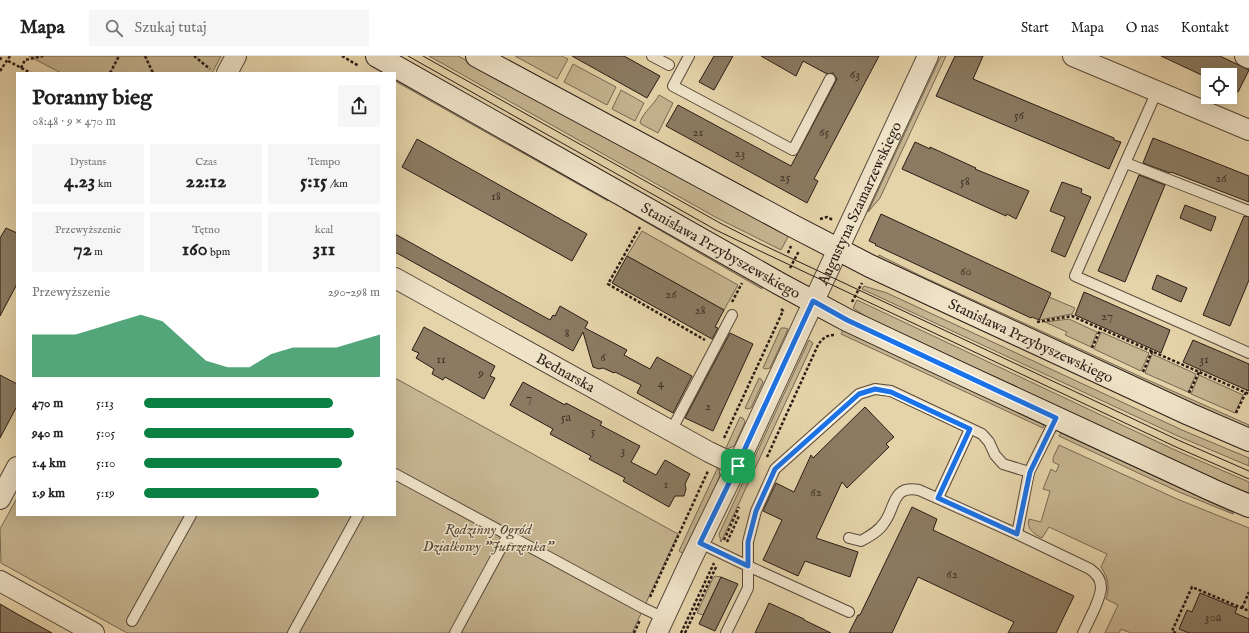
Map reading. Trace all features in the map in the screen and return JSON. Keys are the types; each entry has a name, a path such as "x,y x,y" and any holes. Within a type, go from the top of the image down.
{"main road":[{"name":"Stanisława Przybyszewskiego","path":"477,56 800,230 870,266 1189,414 1249,440"},
{"name":"Stanisława Przybyszewskiego","path":"369,61 389,72"},
{"name":"Stanisława Przybyszewskiego","path":"396,76 847,320 1249,506"}],"street":[{"path":"222,72 236,56"},
{"name":"Augustyna Szamarzewskiego","path":"661,625 738,466 837,249 928,56"},
{"path":"1073,56 1156,91 1248,126"},
{"path":"1245,56 1249,58"},
{"name":"Bednarska","path":"396,279 671,431 738,466"},
{"path":"0,499 16,469"},
{"path":"0,581 94,633"}],"lane":[{"path":"652,56 669,65"},
{"path":"689,56 673,86 793,150 830,79"},
{"path":"1156,91 1075,276 1249,352"},
{"path":"1126,162 1249,212"},
{"path":"671,431 731,311"},
{"path":"726,633 748,588 748,542 756,511 775,469 859,394 875,389 891,392 982,434 989,442 995,455 1003,464 1030,472"},
{"path":"1017,534 1030,472 1056,418"},
{"path":"938,498 970,429"},
{"path":"396,475 637,604 661,625"},
{"path":"849,538 861,541 877,531 886,522 897,496 907,490 919,490 1090,569 1101,582 1101,594 1083,633"},
{"path":"132,621 190,516"},
{"path":"293,633 357,516"},
{"path":"455,633 508,535"},
{"path":"700,543 849,612"}],"path":[{"path":"0,60 2,56"},
{"path":"0,72 10,56"},
{"path":"21,68 25,60 43,56"},
{"path":"111,72 119,56"},
{"path":"145,56 153,72"},
{"path":"194,56 219,72"},
{"path":"342,56 369,61"},
{"path":"8,61 29,72"},
{"path":"641,225 608,284 711,343"},
{"path":"789,269 796,256"},
{"path":"731,311 742,283"},
{"path":"854,299 860,288"},
{"path":"723,440 780,319 783,311 781,307 776,304"},
{"path":"1034,322 1072,316 1153,350 1249,394"},
{"path":"1091,351 1101,328"},
{"path":"764,462 821,339 829,335 839,337"},
{"path":"1142,374 1153,350"},
{"path":"1188,395 1199,371"},
{"path":"1236,416 1246,392"},
{"path":"650,599 707,474 708,468"},
{"path":"725,547 742,511"},
{"path":"681,633 715,560"},
{"path":"685,633 712,573 719,561"},
{"path":"1176,633 1172,631 1192,588 1249,611"},
{"path":"1242,608 1249,592"},
{"path":"634,633 640,619"}],"green space":[{"path":"29,56 221,56 213,72 59,72"},
{"path":"429,56 458,56 789,235 781,250 717,218"},
{"path":"515,56 562,56 568,59 557,79"},
{"path":"941,56 946,56 880,198 868,212"},
{"path":"573,64 616,87 607,105 564,82"},
{"path":"396,79 607,198 608,201 396,82"},
{"path":"621,90 644,103 635,121 612,109"},
{"path":"659,95 673,103 658,133 640,122"},
{"path":"623,209 762,286 762,289"},
{"path":"642,231 738,285 724,310 627,256"},
{"path":"879,255 919,275 1249,425 1249,430 877,259"},
{"path":"864,286 887,293 1182,430 1249,458 1249,466 1180,437 862,289"},
{"path":"1049,297 1075,308 1072,314 1039,320"},
{"path":"857,300 1175,450 1249,482 1249,493 1214,479 868,318 853,308"},
{"path":"1069,319 1097,332 1091,347 1065,335 1067,332 1045,322"},
{"path":"781,328 788,329 770,368 763,368"},
{"path":"843,330 1044,425 1043,428 841,334"},
{"path":"1101,332 1149,353 1141,371 1094,349"},
{"path":"809,340 813,343 721,542 719,534"},
{"path":"1152,354 1196,374 1188,392 1145,373"},
{"path":"1199,375 1243,395 1235,413 1191,394"},
{"path":"759,378 763,382 751,408 747,409 745,408"},
{"name":"Rodzinny Ogród Działkowy \"Jutrzenka\"","path":"396,379 678,534 632,633 127,633 1,563 0,529 16,500 16,516 396,516"},
{"path":"740,417 743,418 745,422 734,446 725,450"},
{"path":"1061,433 1234,513 1233,514 1179,492 1059,436"},
{"path":"1059,445 1177,499 1249,528 1249,633 1131,633 1121,629 1119,633 1105,633 1118,605 1106,599 1108,582 1101,567 1107,554 1049,527 1042,538 1034,533 1028,523 1029,519 1041,522 1050,491 1043,489 1051,469 1056,472 1059,465 1053,462 1053,458"},
{"path":"718,467 720,476 684,554 679,551"},
{"path":"715,576 721,577 703,615 697,613 713,578"}],"building":[{"path":"572,56 624,56 660,76 647,98"},
{"path":"714,56 733,56 714,90 699,82"},
{"path":"761,56 879,56 814,179 818,181 807,203 666,126 678,105 791,166 837,79 833,73 827,74 803,61 796,76"},
{"path":"955,56 983,56 973,79 1121,142 1109,169 936,96"},
{"path":"1161,56 1220,56 1249,70 1238,92 1237,68 1201,68 1201,75"},
{"path":"1153,138 1249,176 1249,202 1171,172 1170,173 1143,163"},
{"path":"417,139 587,234 572,261 402,167"},
{"path":"915,142 930,149 930,147 976,168 975,169 1029,191 1016,219 1007,214 1006,216 902,169"},
{"path":"1139,175 1165,185 1125,282 1098,271"},
{"path":"1062,182 1082,189 1081,193 1091,197 1065,257 1051,251 1065,217 1050,211"},
{"path":"1185,205 1216,217 1211,231 1180,218"},
{"path":"881,214 1051,293 1039,320 1032,317 1031,318 869,241"},
{"path":"1244,216 1249,217 1249,280 1230,326 1203,315"},
{"path":"6,228 16,233 16,286 0,316 0,238"},
{"path":"396,235 550,320 553,315 555,316 560,306 588,322 585,328 627,350 624,355 650,369 657,357 692,376 673,413 637,393 641,385 615,372 614,373 603,368 599,369 593,367 583,332 573,351 396,253"},
{"path":"627,256 724,310 715,327 718,328 712,339 612,283"},
{"path":"1157,275 1187,288 1181,302 1152,289"},
{"path":"1084,292 1170,330 1161,353 1075,315"},
{"path":"424,327 495,366 490,376 495,378 484,399 445,377 443,380 432,374 434,369 416,358 419,353 412,350"},
{"path":"730,333 753,344 713,431 685,418"},
{"path":"1193,340 1249,364 1249,391 1183,362"},
{"path":"0,375 16,383 16,408 0,438"},
{"path":"523,382 565,405 566,403 602,422 600,425 640,446 631,462 656,475 665,460 690,474 685,484 686,489 684,496 675,496 669,507 623,481 625,478 589,459 591,456 550,434 553,429 510,405"},
{"path":"865,407 894,437 886,444 889,447 847,488 842,482 816,538 858,552 850,577 805,561 798,576 763,560 782,520 763,511 776,483 794,492 811,455 813,458"},
{"path":"912,507 937,519 933,530 1074,596 1056,633 1008,633 1014,622 918,577 892,633 849,633 858,615 860,615"},
{"path":"721,577 738,584 715,631 699,624"},
{"path":"1200,593 1237,608 1235,613 1249,619 1249,633 1189,633 1179,629 1187,610 1192,612"},
{"path":"769,603 804,619 831,633 755,633"},
{"path":"0,604 19,615 52,633 0,633"}],"tram line":[{"path":"408,56 716,230 1176,447 1249,479"},
{"path":"423,56 720,223 761,244 1178,440 1249,471"}],"route":[{"path":"813,301 847,320 1056,418 1030,472 1017,534 938,498 970,429 891,392 875,389 859,394 775,469 756,511 748,542 748,566 700,543 738,466 813,301"}]}
